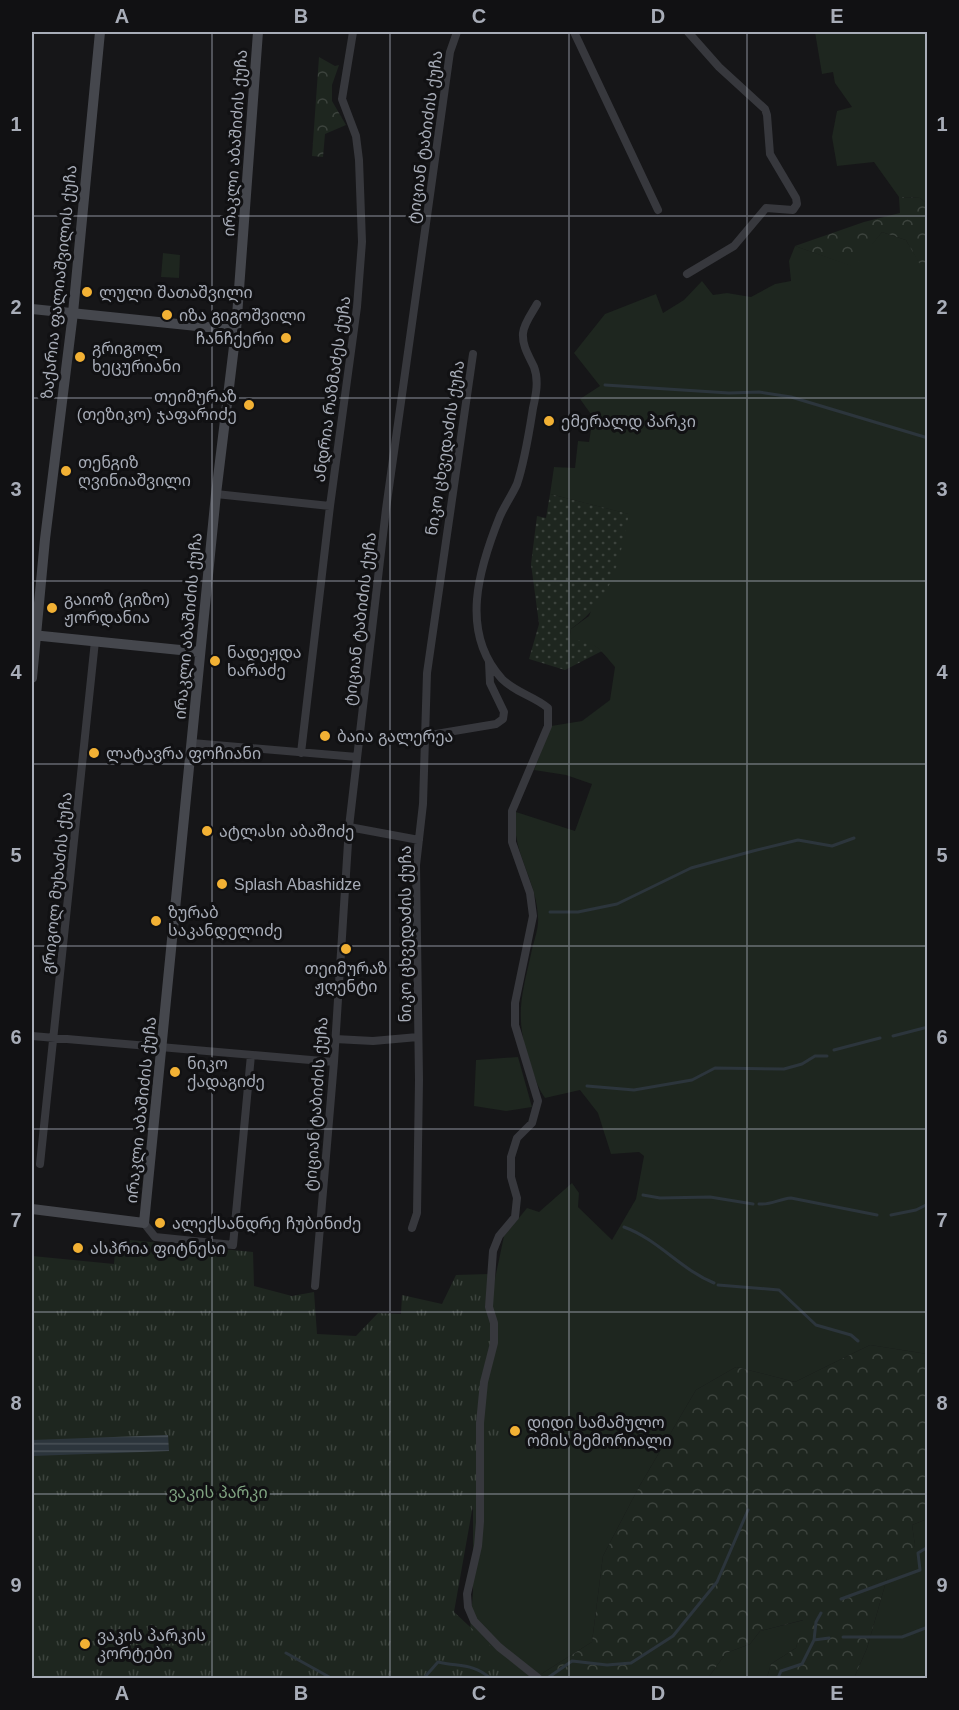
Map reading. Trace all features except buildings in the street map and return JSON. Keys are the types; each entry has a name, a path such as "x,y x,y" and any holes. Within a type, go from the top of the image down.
{"street":[{"name":"ზაქარია ფალიაშვილის ქუჩა","path":"32,678 34,636 73,313 100,32"},
{"name":"ირაკლი აბაშიძის ქუჩა","path":"144,1223 216,495 236,330 258,32"},
{"name":"ანდრია რაზმაძეს ქუჩა","path":"301,753 330,506 352,350 362,242 356,136 342,99 353,32"},
{"name":"ტიციან ტაბიძის ქუჩა","path":"315,1286 334,1062 349,827 392,462 450,52 457,32"},
{"path":"574,32 658,210"},
{"path":"687,274 734,246 766,208 794,210 797,204 796,198 770,154 765,109 718,67 688,32"},
{"path":"537,304 523,333 527,354 535,369 537,390 527,440 516,484 501,514 480,572 475,612 480,641 489,661 503,680 519,693 537,699 548,708 548,726 512,811 512,842 530,893 533,916 515,1003 515,1025 538,1101 532,1123 517,1138 511,1157 516,1216 499,1236 493,1251 489,1307 494,1323 494,1343 484,1382 479,1538 467,1594 468,1607 474,1621 499,1647 537,1678"},
{"path":"32,309 236,330"},
{"name":"ნიკო ცხვედაძის ქუჩა","path":"412,1228 417,1213 416,865 423,804 429,658 473,354"},
{"path":"216,495 330,506"},
{"path":"34,636 200,652"},
{"name":"გრიგოლ მუხაძის ქუჩა","path":"40,1164 95,641"},
{"path":"424,736 496,724 503,719 504,712 490,683 489,661"},
{"path":"192,743 357,757"},
{"path":"349,827 419,840"},
{"path":"32,1036 334,1062"},
{"path":"335,1039 373,1041 418,1037"},
{"path":"32,1209 144,1223 155,1237 233,1245 251,1055"}],"green space":[{"path":"815,32 927,32 927,204 920,198 899,197 874,162 837,166 832,137 837,111 852,107 835,83 833,72 822,74"},
{"path":"319,57 335,66 339,65 332,85 332,101 346,125 325,134 323,157 312,156"},
{"path":"899,197 920,198 927,204 927,277 906,240 882,232 854,267 795,246 864,222 900,213"},
{"path":"882,232 906,240 928,277 927,1354 870,1345 795,1382 736,1367 696,1390 639,1487 603,1556 592,1642 535,1678 520,1678 470,1630 473,1591 473,1458 483,1421 489,1307 504,1236 527,1208 539,1212 572,1183 579,1193 578,1207 612,1240 636,1199 644,1156 639,1152 611,1154 598,1113 580,1090 545,1098 529,1061 522,1031 522,995 538,918 537,904 517,840 516,812 575,831 592,784 566,775 534,770 551,726 582,721 610,700 615,667 591,644 569,640 571,629 589,616 628,514 550,494 554,467 575,468 578,441 589,442 593,417 580,399 600,386 574,353 605,314 656,294 663,313 684,300 702,281 713,295 727,293 751,297 775,284 791,281 789,261 795,246 853,266"},
{"path":"163,253 180,255 179,278 161,277"},
{"path":"550,494 629,514 617,564 606,592 586,617 571,629 569,640 587,640 602,651 565,670 529,659 539,624 531,564 537,516 546,518"},
{"path":"518,1057 532,1107 506,1111 474,1106 476,1060"},
{"name":"ვაკის პარკი","path":"130,1240 253,1252 254,1286 292,1296 314,1292 317,1334 356,1336 378,1313 401,1314 402,1295 442,1304 456,1275 490,1274 489,1307 497,1321 485,1379 483,1421 522,1421 522,1438 492,1447 481,1460 454,1612 525,1678 32,1678 32,1256 114,1264 116,1242 129,1243"},
{"path":"870,1345 927,1354 927,1519 912,1525 915,1545 911,1566 887,1578 867,1648 854,1678 767,1678 771,1664 796,1648 803,1620 760,1631 750,1644 726,1653 708,1678 535,1678 592,1642 603,1556 639,1487 696,1390 736,1367 795,1382"},
{"path":"927,1519 927,1678 854,1678 867,1648 887,1578 915,1546 912,1525"},
{"path":"804,1620 796,1648 771,1664 767,1678 708,1678 726,1653 750,1644 760,1631"}],"shaded area":[{"path":"168,1435 169,1451 32,1456 32,1440"}],"waterway":[{"path":"605,385 729,393 759,392 791,397 928,438"},
{"path":"550,912 578,912 617,904 691,868 798,840 832,846 854,838"},
{"path":"893,1036 928,1027"},
{"path":"834,1050 880,1038"},
{"path":"587,1086 634,1090 692,1080 715,1068 784,1069 802,1064 815,1056 827,1056"},
{"path":"643,1195 660,1198 710,1197 753,1204"},
{"path":"759,1204 791,1198 877,1215"},
{"path":"891,1215 916,1210 928,1204"},
{"path":"624,1227 648,1239 691,1270 714,1283"},
{"path":"718,1285 779,1290 816,1325 851,1335 858,1341"},
{"path":"549,1677 572,1661 607,1665 631,1663 673,1636 717,1582 748,1510"},
{"path":"841,1599 920,1570 918,1553 928,1547"},
{"path":"778,1678 781,1671 802,1664 814,1640 816,1622 821,1613"},
{"path":"843,1637 902,1637 928,1627"},
{"path":"814,1640 829,1638"},
{"path":"286,1653 331,1678"},
{"path":"424,1678 438,1662 472,1668 490,1678"}],"place":[{"name":"ლული შათაშვილი","path":"87,292"},
{"name":"იზა გიგოშვილი","path":"167,315"},
{"name":"ჩანჩქერი","path":"286,338"},
{"name":"გრიგოლ ხეცურიანი","path":"80,357"},
{"name":"თეიმურაზ (თეზიკო) ჯაფარიძე","path":"249,405"},
{"name":"ემერალდ პარკი","path":"549,421"},
{"name":"თენგიზ ღვინიაშვილი","path":"66,471"},
{"name":"გაიოზ (გიზო) ჟორდანია","path":"52,608"},
{"name":"ნადეჟდა ხარაძე","path":"215,661"},
{"name":"ბაია გალერეა","path":"325,736"},
{"name":"ლატავრა ფოჩიანი","path":"94,753"},
{"name":"ატლასი აბაშიძე","path":"207,831"},
{"name":"Splash Abashidze","path":"222,884"},
{"name":"ზურაბ საკანდელიძე","path":"156,921"},
{"name":"თეიმურაზ ჟღენტი","path":"346,949"},
{"name":"ნიკო ქადაგიძე","path":"175,1072"},
{"name":"ალექსანდრე ჩუბინიძე","path":"160,1223"},
{"name":"ასპრია ფიტნესი","path":"78,1248"},
{"name":"დიდი სამამულო ომის მემორიალი","path":"515,1431"},
{"name":"ვაკის პარკის კორტები","path":"85,1644"}]}
